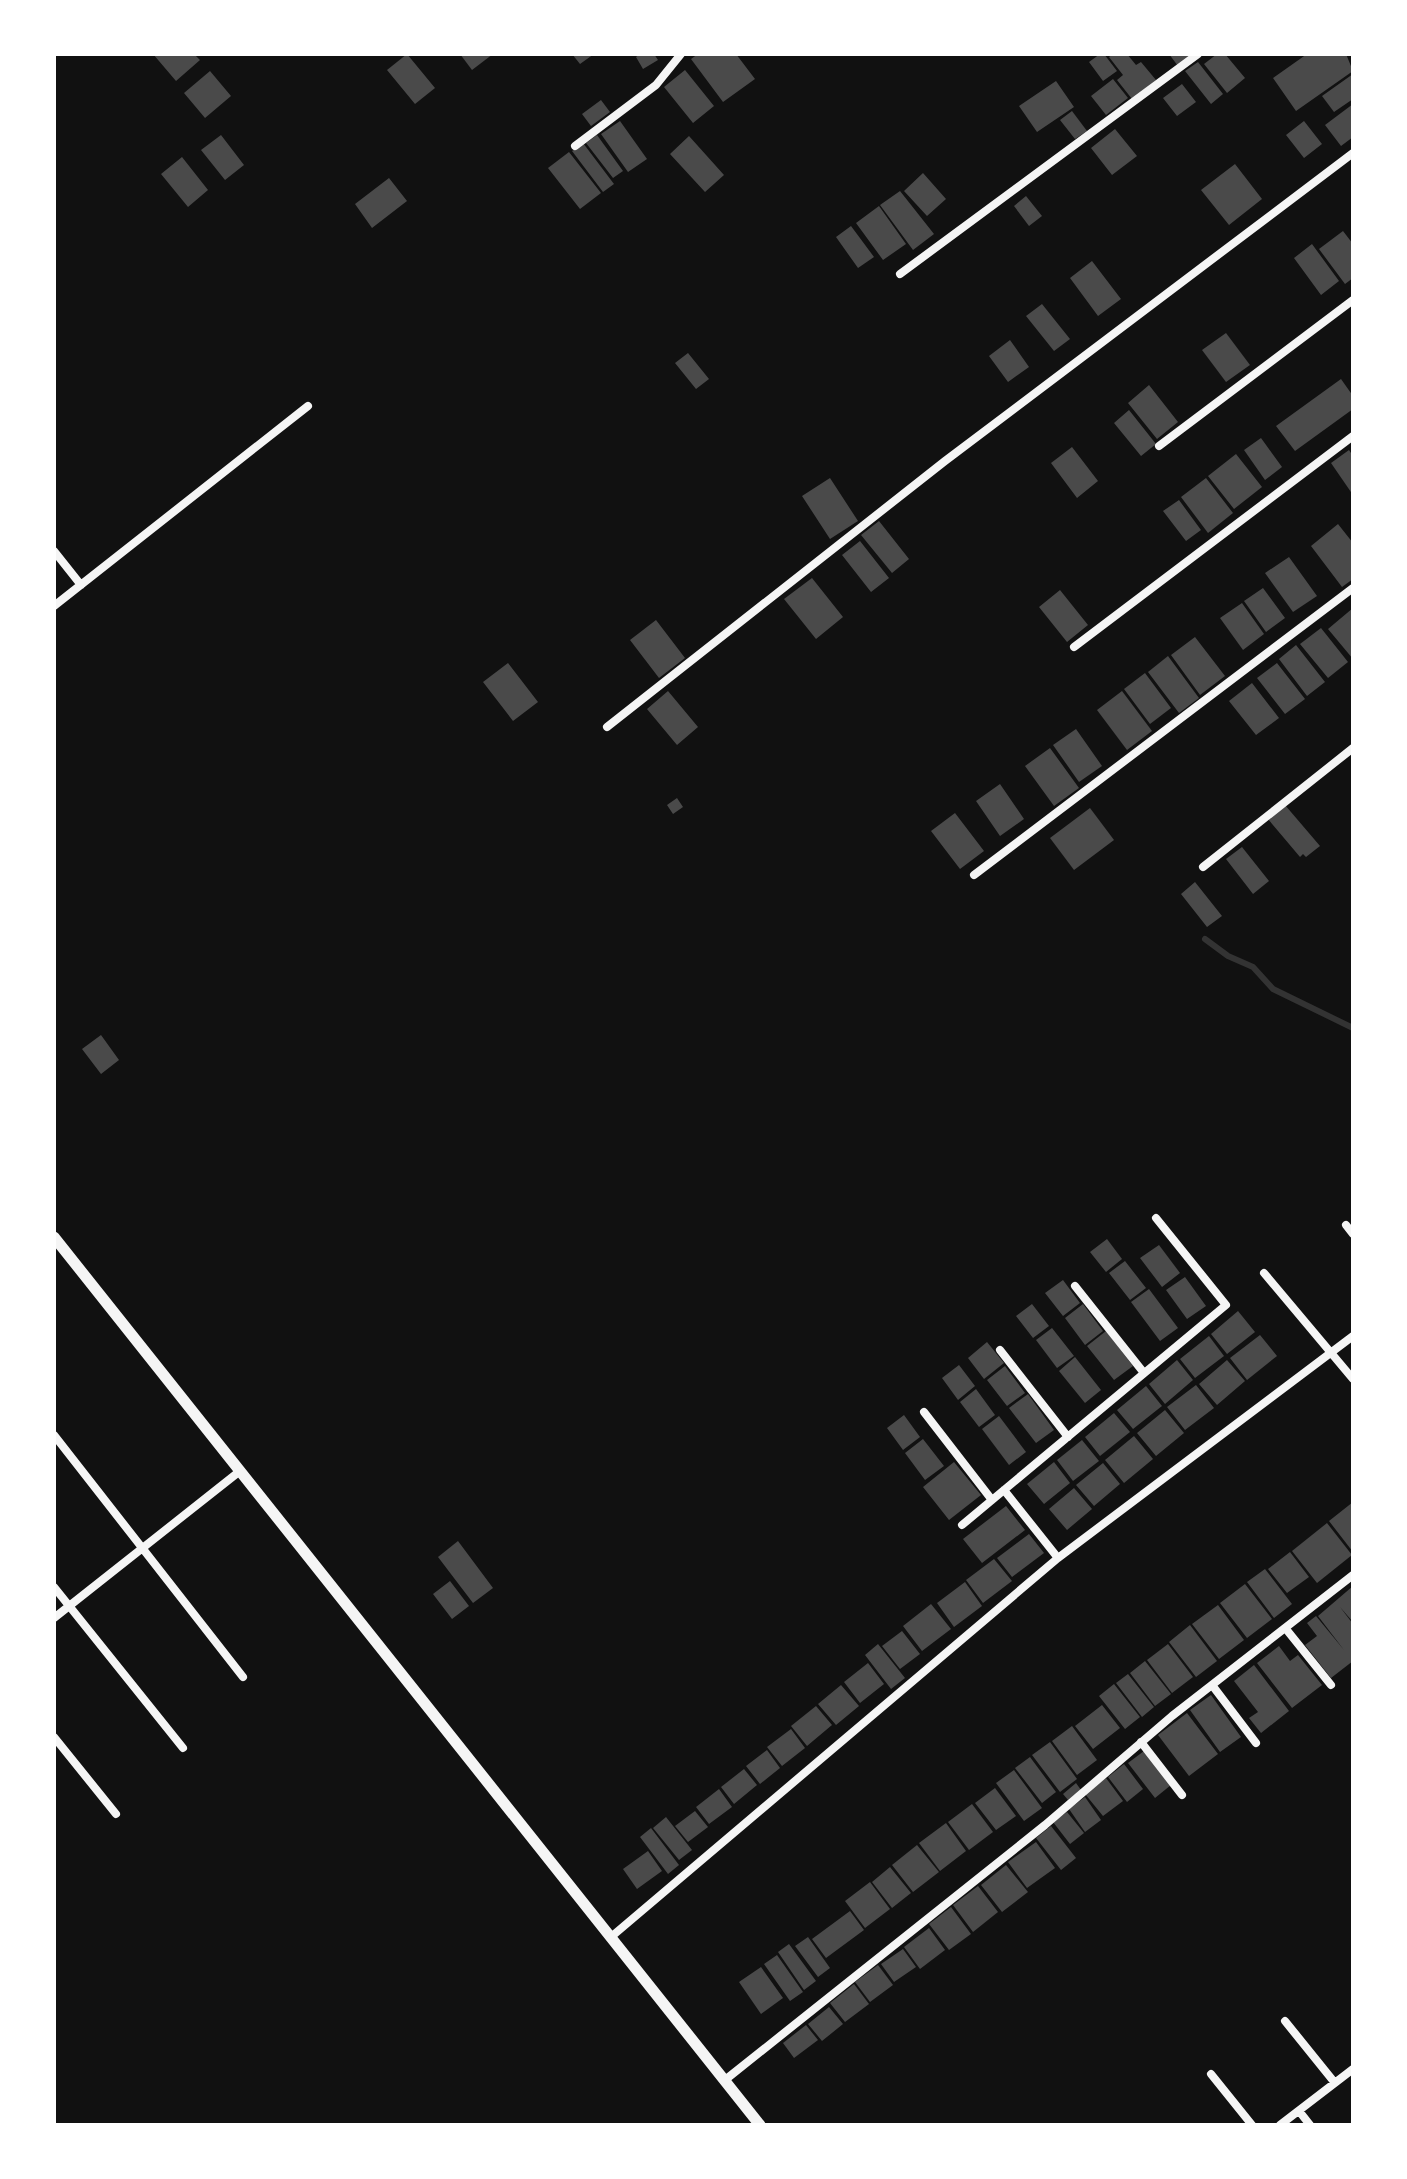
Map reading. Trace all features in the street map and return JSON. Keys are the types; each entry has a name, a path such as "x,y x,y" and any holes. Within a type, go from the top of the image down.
{"street":[{"path":"575,146 656,85 681,54"},
{"path":"900,274 1198,54"},
{"path":"607,727 945,461 1353,153"},
{"path":"1159,446 1353,300"},
{"path":"54,606 308,406"},
{"path":"1074,647 1353,436"},
{"path":"54,551 81,585"},
{"path":"974,875 1353,588"},
{"path":"1203,867 1353,748"},
{"path":"962,1525 1226,1305 1156,1218"},
{"path":"1346,1225 1353,1234"},
{"path":"54,1237 760,2125"},
{"path":"1264,1273 1353,1379"},
{"path":"1075,1286 1144,1373"},
{"path":"611,1937 1058,1558 1353,1336"},
{"path":"1000,1350 1068,1437"},
{"path":"924,1412 992,1500"},
{"path":"54,1435 243,1677"},
{"path":"54,1618 240,1471"},
{"path":"1004,1490 1058,1558"},
{"path":"725,2080 1045,1825 1141,1742 1353,1575"},
{"path":"54,1587 183,1748"},
{"path":"1286,1629 1331,1685"},
{"path":"1212,1685 1256,1743"},
{"path":"54,1737 116,1814"},
{"path":"1141,1742 1182,1795"},
{"path":"1285,2021 1335,2083"},
{"path":"1280,2125 1353,2069"},
{"path":"1211,2074 1252,2125"},
{"path":"1299,2111 1310,2125"}],"building":[{"path":"153,54 194,54 200,60 176,81"},
{"path":"407,54 435,88 415,104 387,70"},
{"path":"460,54 493,54 472,70"},
{"path":"572,54 594,54 580,64"},
{"path":"654,54 658,60 643,69 636,57"},
{"path":"698,54 736,54 755,79 723,102 691,59"},
{"path":"1104,54 1117,71 1103,81 1089,62"},
{"path":"1127,54 1136,65 1141,62 1156,80 1132,99 1117,80 1123,75 1109,57"},
{"path":"1169,54 1194,54 1178,66"},
{"path":"1217,54 1225,54 1245,78 1227,93 1204,64"},
{"path":"1307,54 1346,54 1353,71 1296,111 1273,78"},
{"path":"1198,62 1223,94 1211,104 1185,71"},
{"path":"685,70 714,106 693,123 664,87"},
{"path":"210,71 231,96 205,118 184,93"},
{"path":"1353,74 1353,99 1334,112 1322,96"},
{"path":"1113,79 1128,98 1106,115 1091,96"},
{"path":"1056,81 1074,107 1037,132 1019,106"},
{"path":"1182,84 1196,102 1177,116 1163,98"},
{"path":"601,100 610,112 591,126 582,114"},
{"path":"1353,104 1353,137 1341,146 1325,125"},
{"path":"1072,111 1087,131 1075,139 1060,120"},
{"path":"620,121 647,159 628,172 601,134"},
{"path":"1304,121 1322,144 1304,158 1286,135"},
{"path":"1115,129 1137,156 1112,175 1091,148"},
{"path":"221,135 244,165 225,180 201,150"},
{"path":"597,135 623,171 613,178 586,143"},
{"path":"689,136 724,175 705,192 670,154"},
{"path":"583,143 614,184 603,192 572,151"},
{"path":"569,152 601,193 580,209 548,168"},
{"path":"182,157 208,190 188,207 161,174"},
{"path":"1235,164 1262,199 1229,225 1201,190"},
{"path":"923,173 946,199 927,216 904,191"},
{"path":"389,178 407,201 372,228 355,204"},
{"path":"900,191 934,234 913,250 880,205"},
{"path":"1026,196 1042,216 1029,226 1014,206"},
{"path":"879,206 906,244 883,260 856,223"},
{"path":"851,226 874,257 858,268 836,237"},
{"path":"1343,231 1353,244 1353,278 1345,284 1319,249"},
{"path":"1312,244 1339,281 1321,295 1294,258"},
{"path":"1092,261 1121,299 1098,316 1070,278"},
{"path":"1042,304 1070,339 1054,351 1026,316"},
{"path":"1226,333 1250,365 1226,382 1202,350"},
{"path":"1010,340 1029,367 1008,382 989,356"},
{"path":"688,353 709,379 696,389 675,363"},
{"path":"1341,379 1353,396 1353,409 1295,451 1276,426"},
{"path":"1149,385 1178,422 1157,439 1128,403"},
{"path":"1129,410 1156,444 1141,456 1114,423"},
{"path":"1261,438 1282,467 1265,480 1244,450"},
{"path":"1072,447 1098,481 1077,498 1051,463"},
{"path":"1349,450 1353,456 1353,495 1331,463"},
{"path":"1236,454 1262,487 1234,509 1208,476"},
{"path":"830,478 858,521 830,539 802,496"},
{"path":"1206,478 1233,513 1208,533 1181,497"},
{"path":"1179,500 1201,530 1186,541 1163,511"},
{"path":"879,521 909,559 892,573 861,535"},
{"path":"1338,524 1353,543 1353,579 1342,587 1311,546"},
{"path":"860,541 889,578 871,592 842,555"},
{"path":"1289,557 1317,596 1293,612 1265,573"},
{"path":"812,578 843,617 816,639 784,599"},
{"path":"1263,588 1285,618 1266,632 1244,601"},
{"path":"1060,590 1088,625 1067,642 1039,607"},
{"path":"1242,603 1264,634 1243,650 1220,618"},
{"path":"1353,608 1353,659 1328,629"},
{"path":"656,620 685,658 659,678 630,640"},
{"path":"1321,628 1348,662 1328,678 1300,644"},
{"path":"1195,637 1225,676 1200,695 1171,655"},
{"path":"1296,645 1325,682 1307,696 1279,659"},
{"path":"1168,656 1199,698 1179,713 1148,672"},
{"path":"508,663 538,702 513,721 483,682"},
{"path":"1277,663 1305,699 1285,714 1257,678"},
{"path":"1145,673 1171,708 1150,724 1124,689"},
{"path":"1252,683 1279,718 1256,735 1229,701"},
{"path":"668,691 698,727 677,745 647,709"},
{"path":"1122,691 1152,731 1127,750 1097,710"},
{"path":"1076,729 1102,766 1079,782 1053,745"},
{"path":"1050,748 1079,788 1054,806 1025,766"},
{"path":"1000,784 1024,819 1000,836 976,801"},
{"path":"677,798 683,807 673,814 667,805"},
{"path":"1285,805 1320,846 1306,857 1303,854 1300,857 1268,819"},
{"path":"1090,808 1114,840 1074,870 1050,838"},
{"path":"955,813 984,851 960,869 931,831"},
{"path":"1242,847 1269,881 1253,894 1226,859"},
{"path":"1195,882 1222,916 1207,927 1181,894"},
{"path":"101,1035 119,1060 101,1074 82,1049"},
{"path":"1107,1239 1122,1259 1106,1272 1090,1252"},
{"path":"1159,1245 1180,1273 1162,1287 1140,1258"},
{"path":"1125,1261 1146,1288 1130,1300 1109,1273"},
{"path":"1185,1277 1206,1306 1187,1319 1166,1290"},
{"path":"1063,1280 1080,1303 1063,1316 1045,1293"},
{"path":"1149,1289 1178,1328 1160,1341 1131,1302"},
{"path":"1032,1304 1049,1326 1033,1338 1016,1316"},
{"path":"1083,1304 1103,1331 1085,1345 1065,1318"},
{"path":"1238,1311 1255,1332 1227,1354 1211,1334"},
{"path":"1052,1328 1074,1356 1057,1368 1036,1340"},
{"path":"1106,1331 1133,1366 1114,1380 1087,1346"},
{"path":"1260,1335 1277,1356 1247,1380 1230,1358"},
{"path":"1209,1336 1224,1356 1195,1378 1180,1359"},
{"path":"987,1342 1004,1363 984,1379 968,1358"},
{"path":"1075,1357 1101,1390 1085,1403 1059,1371"},
{"path":"1177,1360 1193,1380 1165,1404 1149,1384"},
{"path":"1227,1360 1245,1381 1217,1405 1199,1384"},
{"path":"959,1365 975,1386 958,1400 942,1378"},
{"path":"1005,1366 1025,1393 1007,1406 987,1380"},
{"path":"1196,1385 1214,1408 1185,1430 1167,1407"},
{"path":"1146,1386 1162,1406 1133,1429 1117,1410"},
{"path":"976,1389 995,1415 979,1427 960,1402"},
{"path":"1028,1394 1054,1430 1036,1443 1009,1408"},
{"path":"1165,1410 1184,1433 1156,1456 1137,1433"},
{"path":"1114,1413 1130,1432 1100,1456 1085,1437"},
{"path":"904,1415 920,1437 903,1450 887,1428"},
{"path":"999,1416 1026,1452 1009,1465 982,1429"},
{"path":"1134,1436 1153,1459 1124,1483 1105,1460"},
{"path":"923,1439 944,1466 925,1480 905,1453"},
{"path":"1082,1440 1099,1461 1073,1481 1057,1460"},
{"path":"954,1462 981,1495 949,1520 923,1487"},
{"path":"1054,1462 1070,1483 1044,1504 1027,1484"},
{"path":"1103,1463 1120,1484 1094,1506 1076,1485"},
{"path":"1074,1488 1092,1509 1067,1530 1049,1509"},
{"path":"1353,1502 1353,1552 1329,1521"},
{"path":"1006,1506 1025,1530 982,1563 963,1539"},
{"path":"1327,1523 1352,1555 1317,1583 1292,1551"},
{"path":"1029,1534 1044,1553 1012,1577 997,1558"},
{"path":"458,1541 493,1588 473,1603 438,1557"},
{"path":"1290,1552 1309,1577 1287,1593 1268,1569"},
{"path":"994,1559 1012,1581 983,1603 966,1580"},
{"path":"1265,1569 1292,1604 1274,1618 1247,1582"},
{"path":"450,1581 469,1606 452,1619 433,1594"},
{"path":"965,1582 982,1606 954,1627 937,1603"},
{"path":"1245,1584 1272,1619 1247,1638 1220,1603"},
{"path":"1353,1586 1353,1622 1340,1607 1353,1624 1353,1661 1331,1678 1305,1645 1317,1636 1307,1623 1316,1616 1344,1650 1318,1616"},
{"path":"931,1604 951,1629 922,1651 903,1626"},
{"path":"1218,1605 1244,1640 1219,1659 1192,1624"},
{"path":"1190,1625 1217,1661 1196,1677 1169,1642"},
{"path":"902,1631 920,1654 900,1669 882,1646"},
{"path":"878,1644 905,1678 891,1689 865,1655"},
{"path":"1168,1644 1193,1677 1172,1693 1147,1660"},
{"path":"1279,1646 1290,1661 1298,1655 1322,1685 1292,1708 1257,1663"},
{"path":"1145,1661 1171,1694 1155,1706 1130,1673"},
{"path":"868,1663 884,1684 860,1703 844,1682"},
{"path":"1254,1665 1289,1711 1261,1733 1249,1718 1258,1712 1234,1681"},
{"path":"1128,1674 1154,1707 1142,1717 1116,1683"},
{"path":"1114,1684 1140,1717 1125,1729 1099,1696"},
{"path":"841,1685 859,1706 836,1725 818,1704"},
{"path":"1211,1695 1241,1737 1220,1752 1190,1710"},
{"path":"1102,1705 1120,1728 1093,1749 1075,1726"},
{"path":"816,1706 832,1725 807,1746 791,1726"},
{"path":"1187,1713 1218,1754 1189,1776 1158,1735"},
{"path":"1072,1726 1097,1760 1077,1775 1052,1741"},
{"path":"791,1729 805,1748 782,1766 767,1747"},
{"path":"1050,1742 1077,1779 1060,1792 1032,1755"},
{"path":"767,1750 780,1768 760,1784 746,1766"},
{"path":"1144,1751 1171,1785 1155,1798 1128,1763"},
{"path":"1030,1757 1056,1792 1042,1803 1015,1768"},
{"path":"1124,1764 1143,1789 1127,1802 1108,1777"},
{"path":"744,1769 757,1785 734,1804 721,1787"},
{"path":"1014,1770 1042,1808 1024,1821 996,1783"},
{"path":"1106,1778 1123,1801 1103,1816 1085,1794"},
{"path":"1076,1783 1081,1790 1068,1800 1063,1794"},
{"path":"995,1788 1016,1816 996,1830 975,1803"},
{"path":"719,1789 732,1807 709,1824 696,1807"},
{"path":"1085,1797 1101,1820 1085,1832 1069,1809"},
{"path":"972,1804 993,1832 969,1850 948,1822"},
{"path":"695,1811 708,1827 688,1842 675,1826"},
{"path":"1067,1812 1084,1833 1070,1844 1053,1822"},
{"path":"666,1817 692,1850 679,1860 653,1828"},
{"path":"946,1823 966,1851 940,1871 919,1843"},
{"path":"1051,1826 1076,1858 1061,1870 1036,1838"},
{"path":"651,1828 679,1865 668,1874 640,1837"},
{"path":"1036,1842 1055,1868 1027,1888 1008,1862"},
{"path":"917,1845 939,1872 913,1892 892,1865"},
{"path":"648,1851 662,1871 637,1889 623,1869"},
{"path":"1006,1865 1028,1892 1002,1912 981,1885"},
{"path":"890,1867 911,1893 892,1908 872,1882"},
{"path":"870,1882 890,1909 865,1928 845,1901"},
{"path":"978,1886 998,1912 973,1932 953,1905"},
{"path":"951,1907 971,1934 949,1950 929,1924"},
{"path":"850,1911 864,1930 826,1958 812,1939"},
{"path":"929,1928 945,1950 920,1969 904,1947"},
{"path":"808,1937 830,1968 818,1977 795,1946"},
{"path":"789,1944 816,1981 804,1990 778,1952"},
{"path":"903,1949 916,1967 894,1982 881,1964"},
{"path":"777,1955 803,1992 790,2001 764,1964"},
{"path":"878,1965 893,1985 870,2002 855,1982"},
{"path":"761,1967 783,1998 761,2014 739,1982"},
{"path":"854,1984 869,2004 845,2022 830,2003"},
{"path":"829,2007 843,2024 822,2041 808,2024"},
{"path":"806,2025 818,2040 794,2058 783,2043"}],"waterway":[{"path":"1205,939 1228,956 1253,967 1273,989 1353,1028"}]}
